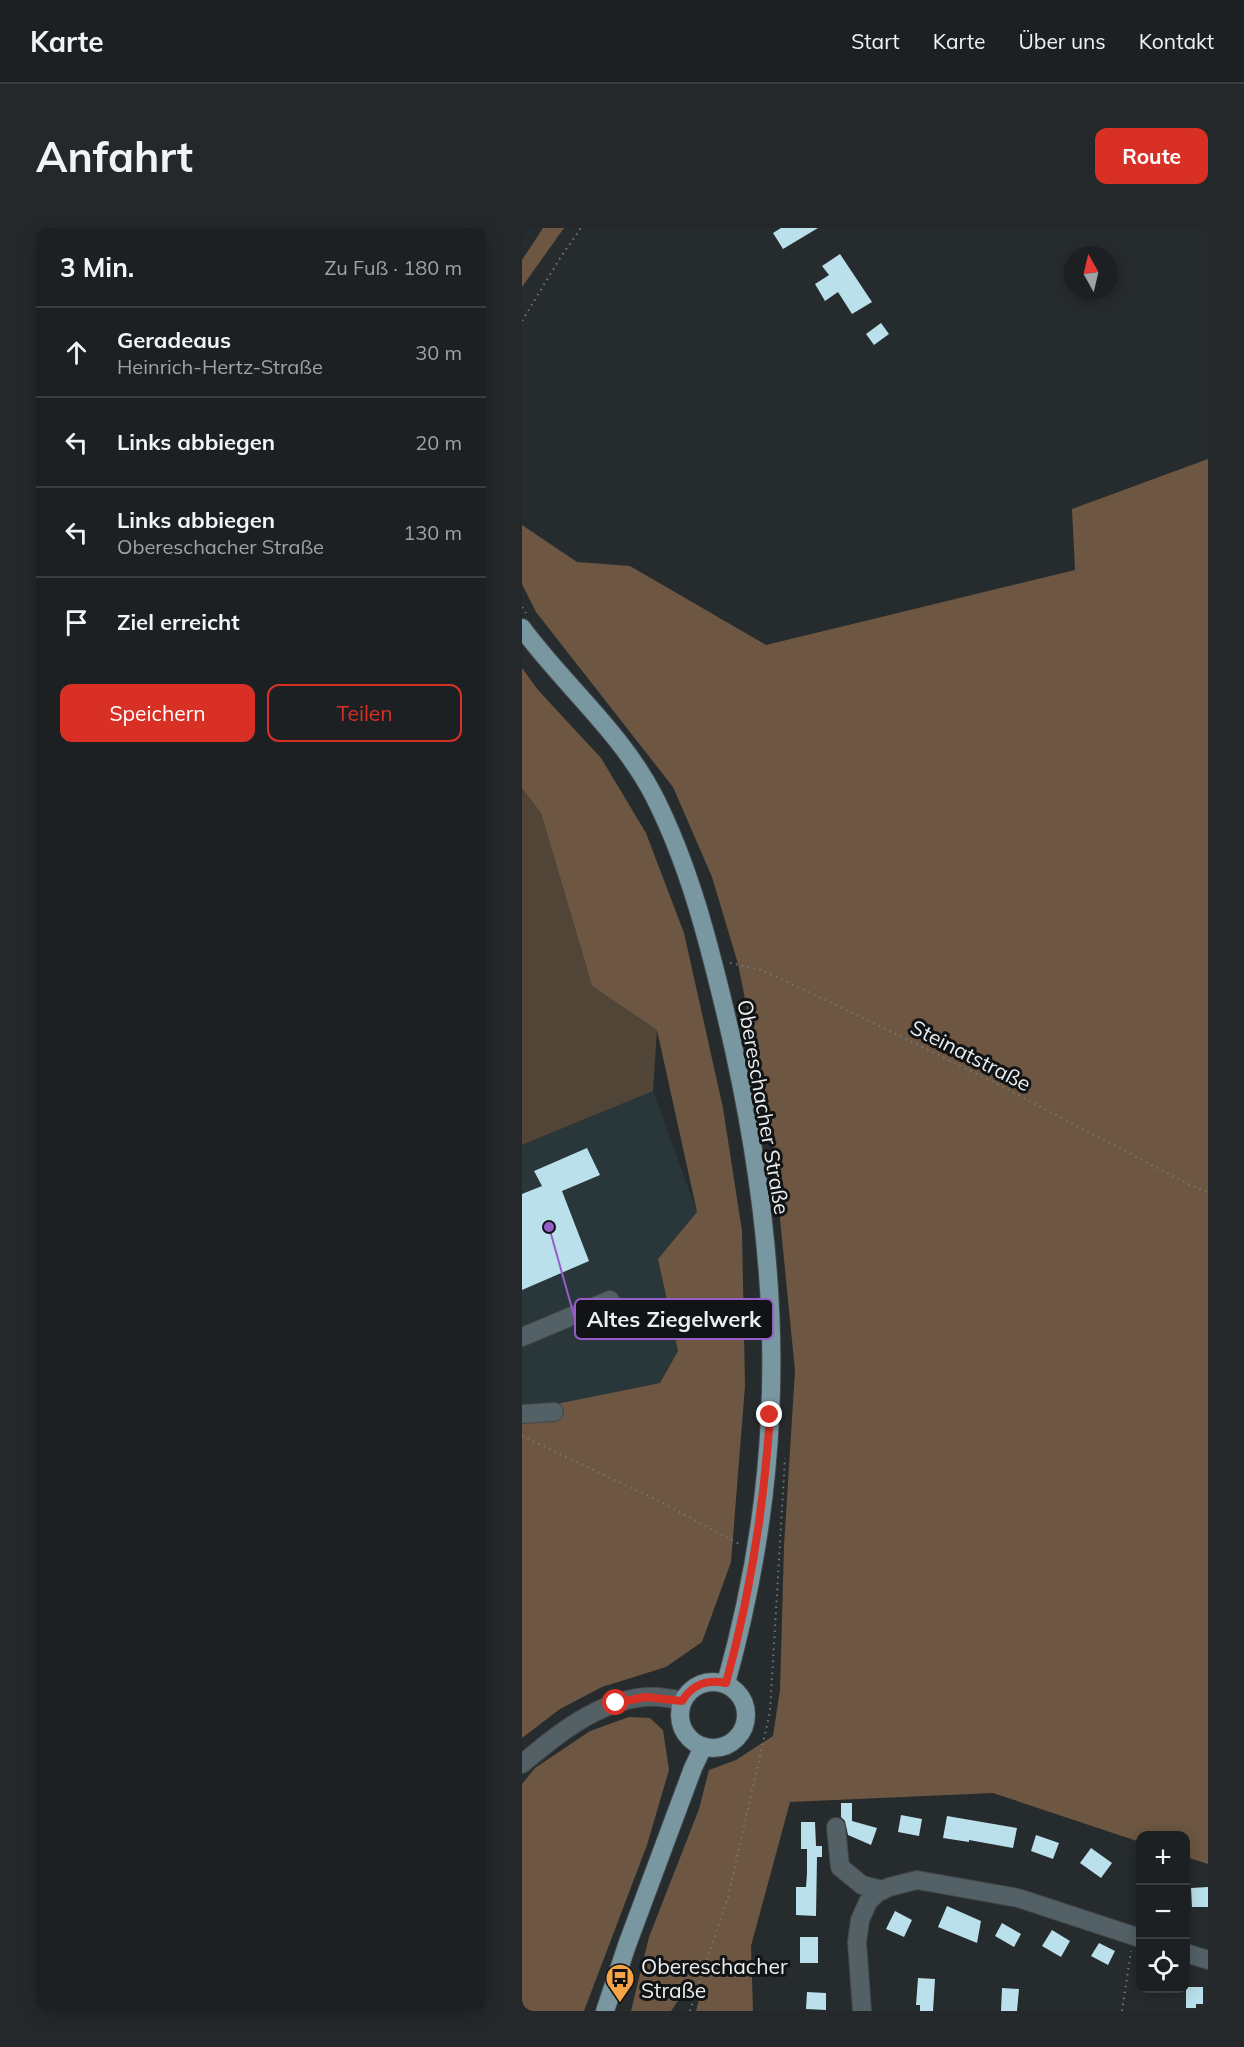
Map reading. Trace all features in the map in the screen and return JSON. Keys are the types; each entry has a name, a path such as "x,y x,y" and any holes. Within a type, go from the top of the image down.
{"main road":[{"name":"Obereschacher Straße","path":"526,622 631,758 653,794 673,835 714,965 750,1132 766,1263 771,1345 770,1415 755,1552 726,1683"},
{"path":"717,1681 726,1683 744,1701 745,1726 741,1734 728,1745 720,1748 703,1747 687,1736 682,1728 680,1719 682,1701 700,1683 717,1681"},
{"path":"605,2011 693,1768 703,1747"}],"street":[{"path":"522,1338 610,1300"},
{"path":"522,1414 554,1412"},
{"path":"522,1764 581,1720 616,1703 645,1697 682,1701"},
{"path":"836,1827 840,1867 862,1885 882,1890"},
{"path":"862,2011 857,1942 860,1920 868,1902 889,1887 917,1880 1018,1898 1136,1937"},
{"path":"1190,1955 1208,1960"}],"path":[{"path":"522,321 581,228"},
{"path":"522,607 526,622"},
{"name":"Steinatstraße","path":"731,973 728,962 762,970 993,1082 1188,1184 1208,1192"},
{"path":"522,1436 661,1502 755,1552"},
{"path":"690,2011 728,1897 770,1712 785,1453"},
{"path":"1122,2011 1137,1939"}],"shaded area":[{"path":"543,228 564,228 522,287 522,260"},
{"path":"1208,459 1208,1864 1190,1858 1190,1831 1136,1831 1136,1841 993,1793 790,1802 751,1946 753,2011 696,2011 699,1999 682,1995 671,2011 631,2011 649,1937 699,1809 709,1770 736,1760 773,1736 780,1690 784,1546 795,1371 771,1127 738,964 712,877 673,787 536,612 522,584 522,525 577,562 630,566 766,645 1075,570 1072,509"},
{"path":"522,668 538,690 601,758 646,833 684,933 723,1108 742,1231 745,1386 731,1562 702,1642 666,1667 602,1687 560,1709 522,1738 522,1411 660,1383 678,1351 658,1259 697,1212 657,1030 592,986 541,813 522,788"},
{"path":"522,788 541,813 592,986 657,1030 653,1091 522,1145"},
{"path":"653,1091 697,1212 658,1259 678,1351 660,1383 522,1410 522,1145"},
{"path":"629,1717 650,1718 663,1730 669,1770 647,1845 584,2011 522,2011 522,1784 535,1768 590,1731"}],"building":[{"path":"781,228 818,228 783,249 773,233"},
{"path":"840,254 872,302 852,314 838,292 825,301 815,284 829,275 822,266"},
{"path":"881,323 889,334 874,345 866,334"},
{"path":"587,1148 600,1175 562,1191 589,1261 522,1290 522,1194 542,1186 534,1171"},
{"path":"841,1803 852,1803 852,1821 877,1828 871,1845 848,1835 845,1821 841,1817"},
{"path":"901,1815 922,1819 919,1836 898,1832"},
{"path":"947,1816 1017,1828 1013,1848 943,1838"},
{"path":"801,1822 815,1822 816,1846 822,1846 822,1857 817,1857 816,1916 796,1915 796,1887 806,1887 807,1873 807,1849 801,1849"},
{"path":"1036,1835 1059,1843 1053,1859 1031,1851"},
{"path":"1091,1848 1112,1863 1101,1878 1080,1863"},
{"path":"1208,1887 1208,1907 1192,1907 1191,1888"},
{"path":"947,1906 981,1921 977,1943 938,1927"},
{"path":"895,1911 912,1920 904,1937 886,1929"},
{"path":"1002,1923 1021,1934 1014,1947 995,1936"},
{"path":"1052,1930 1070,1941 1061,1957 1042,1946"},
{"path":"800,1937 818,1937 818,1963 800,1963"},
{"path":"1099,1943 1115,1951 1108,1965 1091,1956"},
{"path":"918,1978 935,1979 933,2011 920,2011 920,2005 916,2005"},
{"path":"1190,1987 1203,1987 1203,2004 1196,2004 1196,2008 1186,2008 1186,1993 1190,1993"},
{"path":"1002,1988 1019,1989 1017,2011 1001,2011"},
{"path":"807,1992 826,1993 826,2010 806,2009"}],"place":[{"name":"Altes Ziegelwerk","path":"549,1227"},
{"name":"Obereschacher Straße","path":"620,2004"}],"route":[{"path":"616,1703 645,1697 682,1701 700,1683 709,1681 726,1683 755,1552 762,1506 770,1415"}]}
